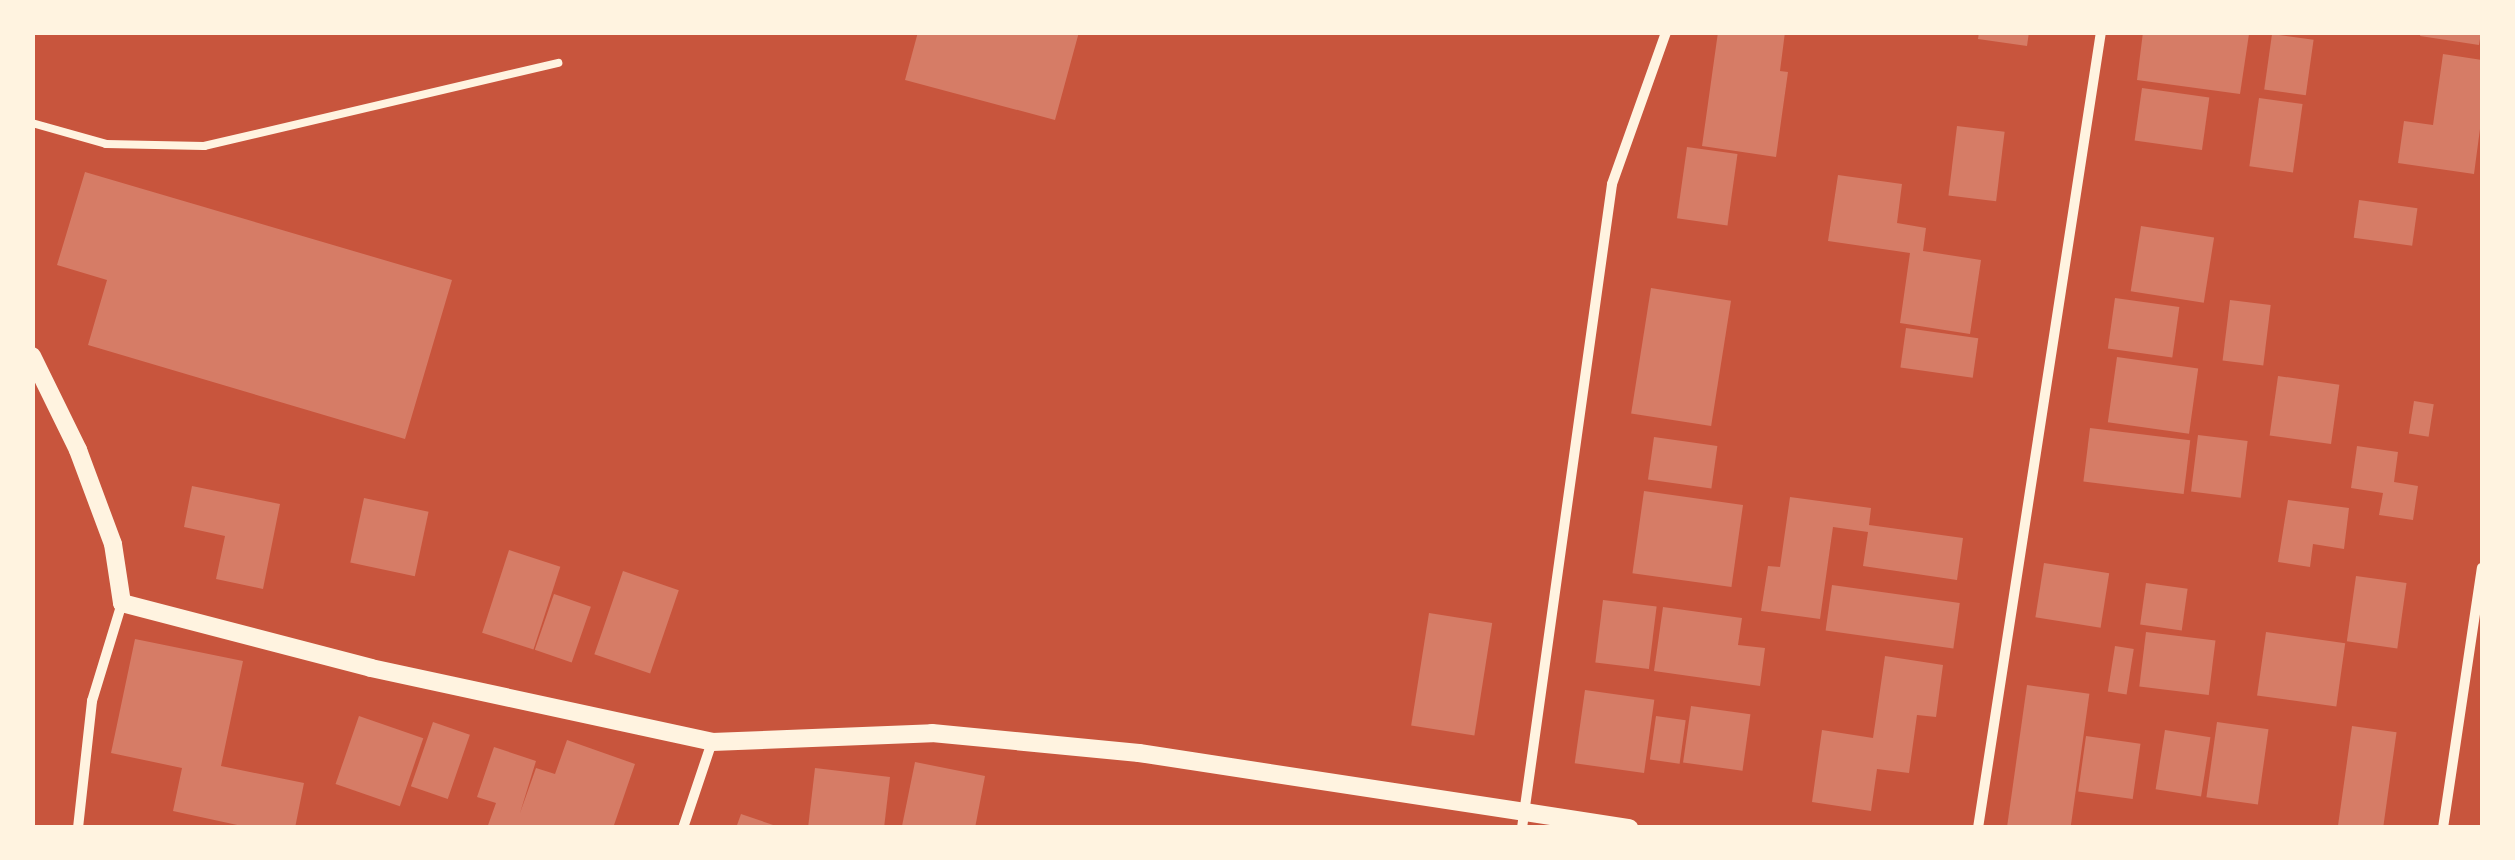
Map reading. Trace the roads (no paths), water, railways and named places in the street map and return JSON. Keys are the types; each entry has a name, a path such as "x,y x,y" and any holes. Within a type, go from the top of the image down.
{"street":[{"path":"1523,820 1612,184 1666,32"},
{"path":"1978,828 2101,32"},
{"path":"32,356 78,450 113,544 122,603 92,701 78,828"},
{"path":"2443,828 2482,568"},
{"path":"122,603 372,668 712,742 932,733 1139,752 1523,820 1629,828"},
{"path":"683,828 712,742"}],"lane":[{"path":"32,123 106,144 204,146 327,121 558,62"}]}
